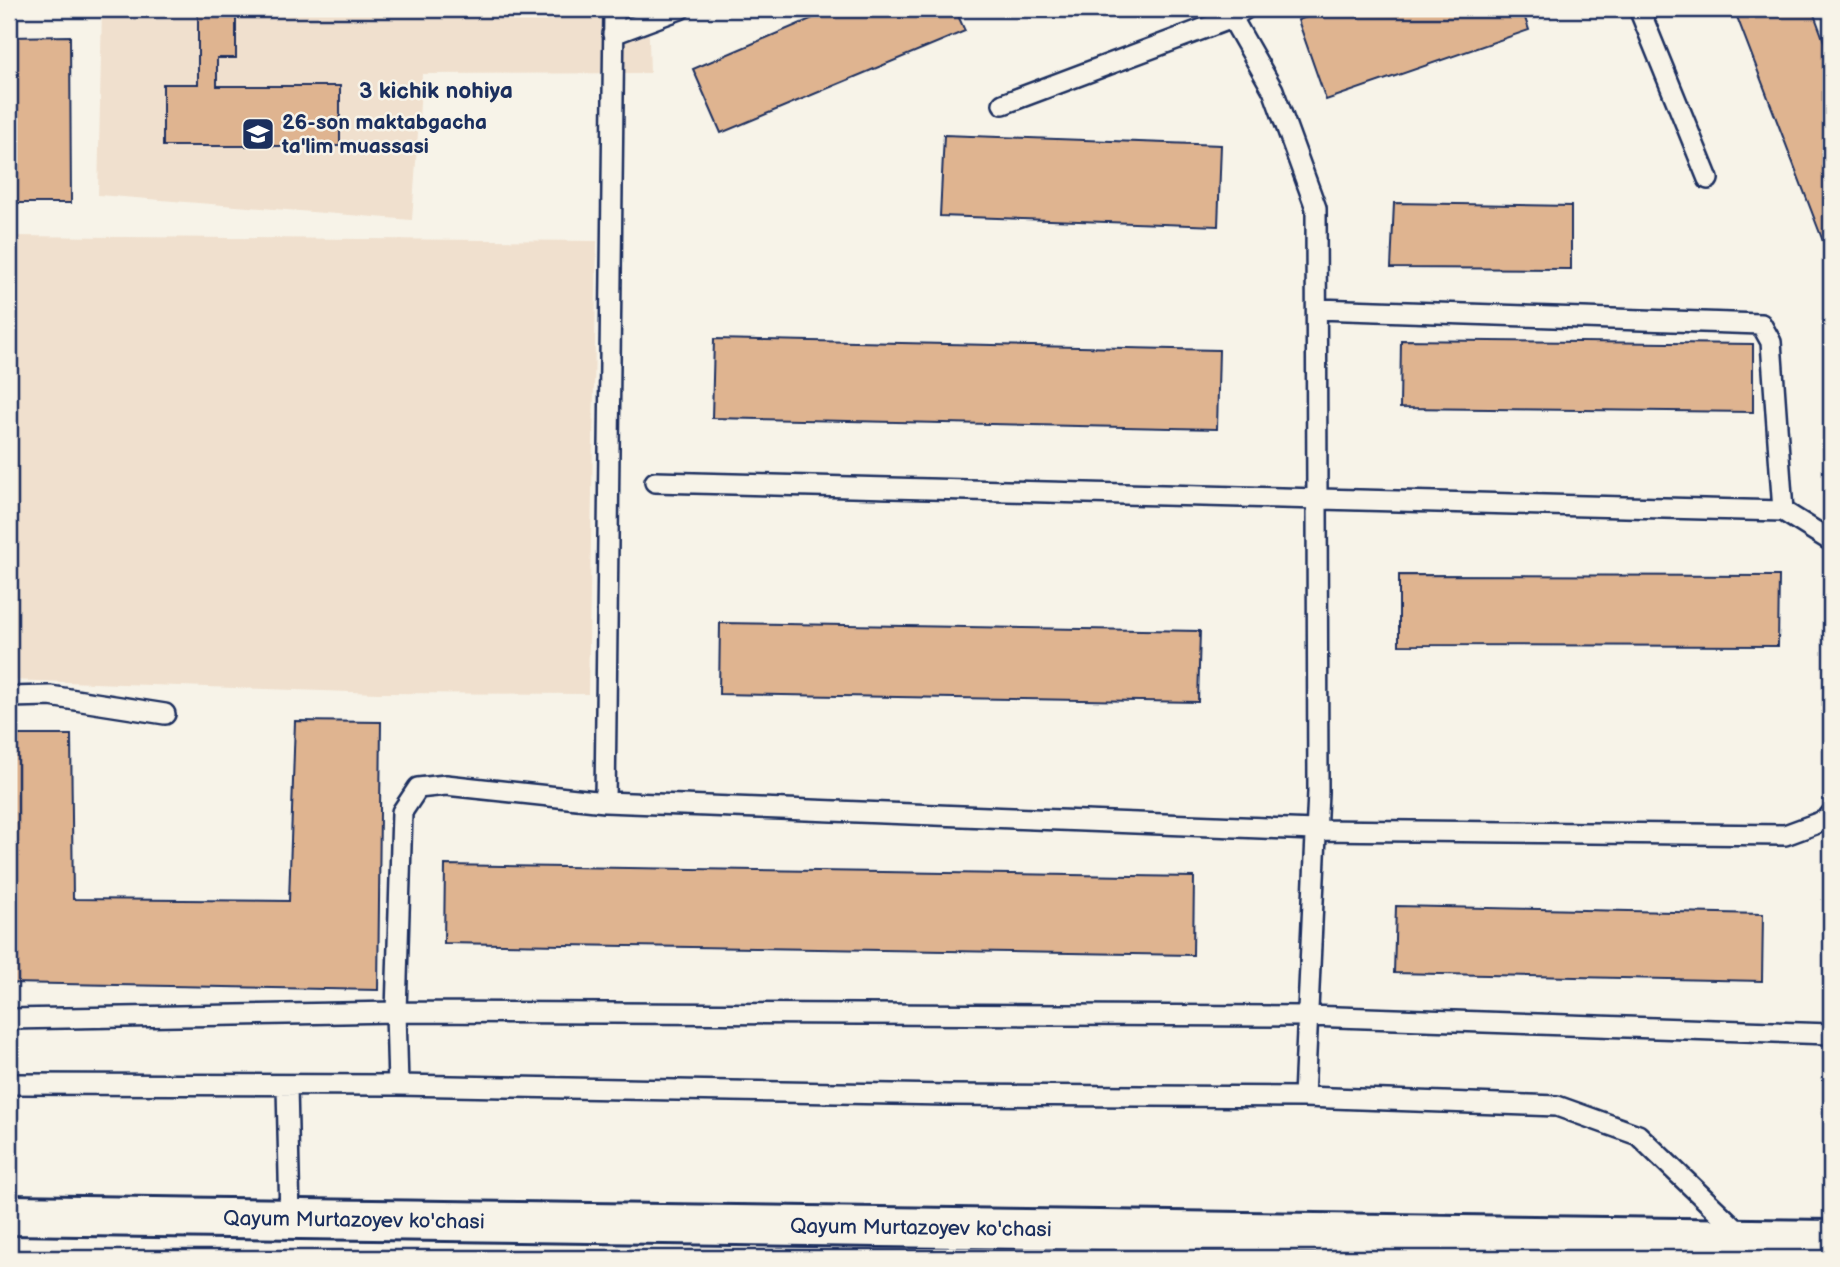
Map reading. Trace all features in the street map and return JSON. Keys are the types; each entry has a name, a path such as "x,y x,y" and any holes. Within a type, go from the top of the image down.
{"street":[{"name":"Qayum Murtazoyev ko'chasi","path":"9,1215 1831,1240"}],"lane":[{"path":"605,802 614,9"},
{"path":"613,34 680,9"},
{"path":"1639,9 1708,179"},
{"path":"1003,104 1234,12 1273,90 1316,208 1318,792 1304,1097"},
{"path":"1317,309 1761,324 1770,342 1783,511"},
{"path":"655,482 1783,511 1831,541"},
{"path":"9,697 50,696 165,714"},
{"path":"398,1085 396,1012 402,812 418,788 446,785 605,802 1315,830 1785,835 1826,820 1831,814"},
{"path":"9,1019 396,1012 1308,1016 1831,1034"},
{"path":"9,1084 398,1085 948,1095 1304,1097 1558,1106 1638,1135 1747,1239"},
{"path":"287,1086 290,1219"}],"shaded area":[{"name":"26-son maktabgacha ta'lim muassasi","path":"102,9 648,9 650,73 422,74 412,220 98,195"},
{"path":"9,236 597,241 588,694 378,693 9,680"}],"building":[{"path":"198,9 236,9 236,58 217,58 217,86 340,86 340,146 163,146 163,84 198,84"},
{"path":"834,9 955,9 965,31 721,133 693,69"},
{"path":"1330,9 1522,9 1529,30 1326,100 1298,20"},
{"path":"1734,9 1812,9 1831,60 1831,262"},
{"path":"70,36 71,203 9,203 9,37"},
{"path":"944,135 1221,145 1218,226 940,216"},
{"path":"1394,203 1571,206 1571,269 1391,268"},
{"path":"714,339 1219,350 1217,429 712,418"},
{"path":"1401,340 1753,344 1753,412 1400,408"},
{"path":"1399,575 1779,576 1778,646 1399,645"},
{"path":"720,623 1200,631 1198,702 719,694"},
{"path":"295,721 381,722 378,990 9,983 9,735 71,735 73,899 289,901"},
{"path":"445,865 1194,877 1193,955 444,943"},
{"path":"1396,906 1763,914 1762,981 1394,973"}],"place":[{"name":"26-son maktabgacha ta'lim muassasi","path":"258,134"}],"district":[{"name":"3 kichik nohiya","path":"436,91"}]}
